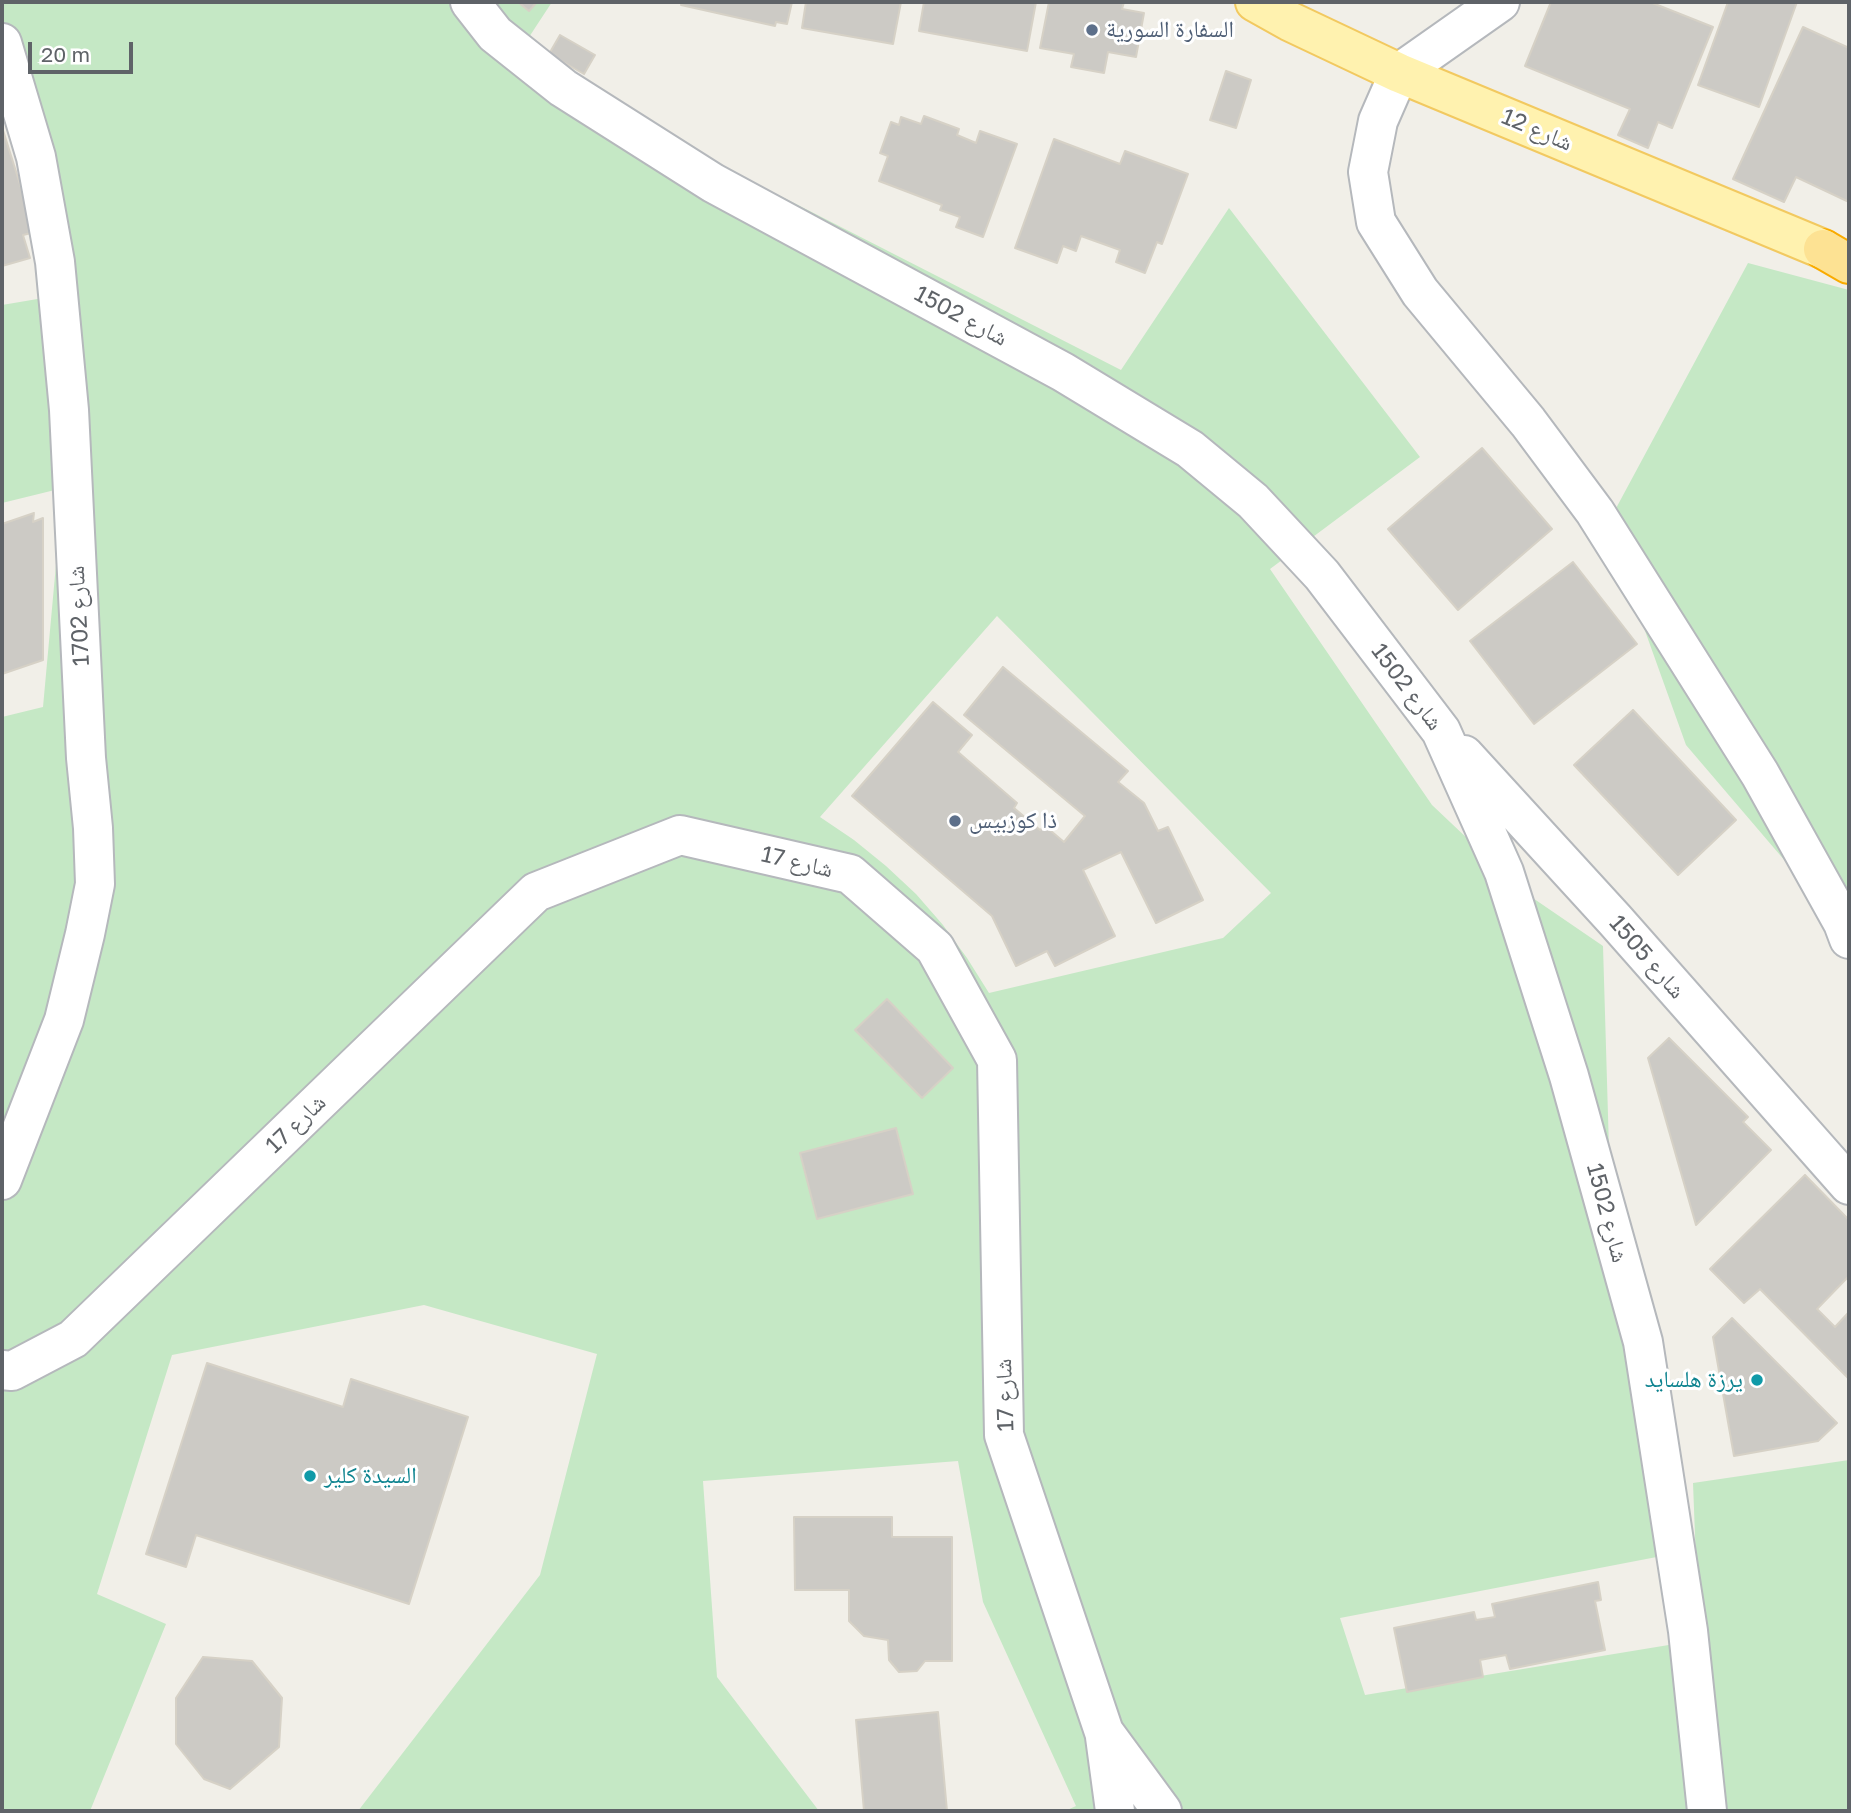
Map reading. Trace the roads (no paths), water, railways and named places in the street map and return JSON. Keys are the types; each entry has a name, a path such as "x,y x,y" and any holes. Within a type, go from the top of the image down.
{"main road":[{"name":"شارع 12","path":"1255,2 1289,21 1399,72 1841,256"}],"street":[{"name":"شارع 1502","path":"470,2 495,34 563,88 713,183 1063,372 1190,449 1252,500 1322,575 1441,731 1504,872 1569,1076 1643,1342 1688,1631 1707,1811"},
{"path":"1500,2 1399,72 1378,121 1368,172 1376,222 1420,292 1528,422 1595,512 1760,774 1843,923 1849,939"},
{"name":"شارع 1702","path":"2,43 36,157 55,262 69,410 95,884 64,1020 2,1180"},
{"name":"شارع 1505","path":"1441,731 1615,920 1849,1185"},
{"name":"شارع 17","path":"2,1370 12,1371 73,1339 536,892 680,835 850,874 935,948 997,1060 1004,1435 1104,1731 1162,1811"},
{"path":"1104,1731 1115,1811"}],"place":[{"name":"السفارة السورية","path":"1092,30"},
{"name":"ذا كوزبيس","path":"955,821"},
{"name":"يرزة هلسايد","path":"1757,1380"},
{"name":"السيدة كلير","path":"310,1476"}]}
